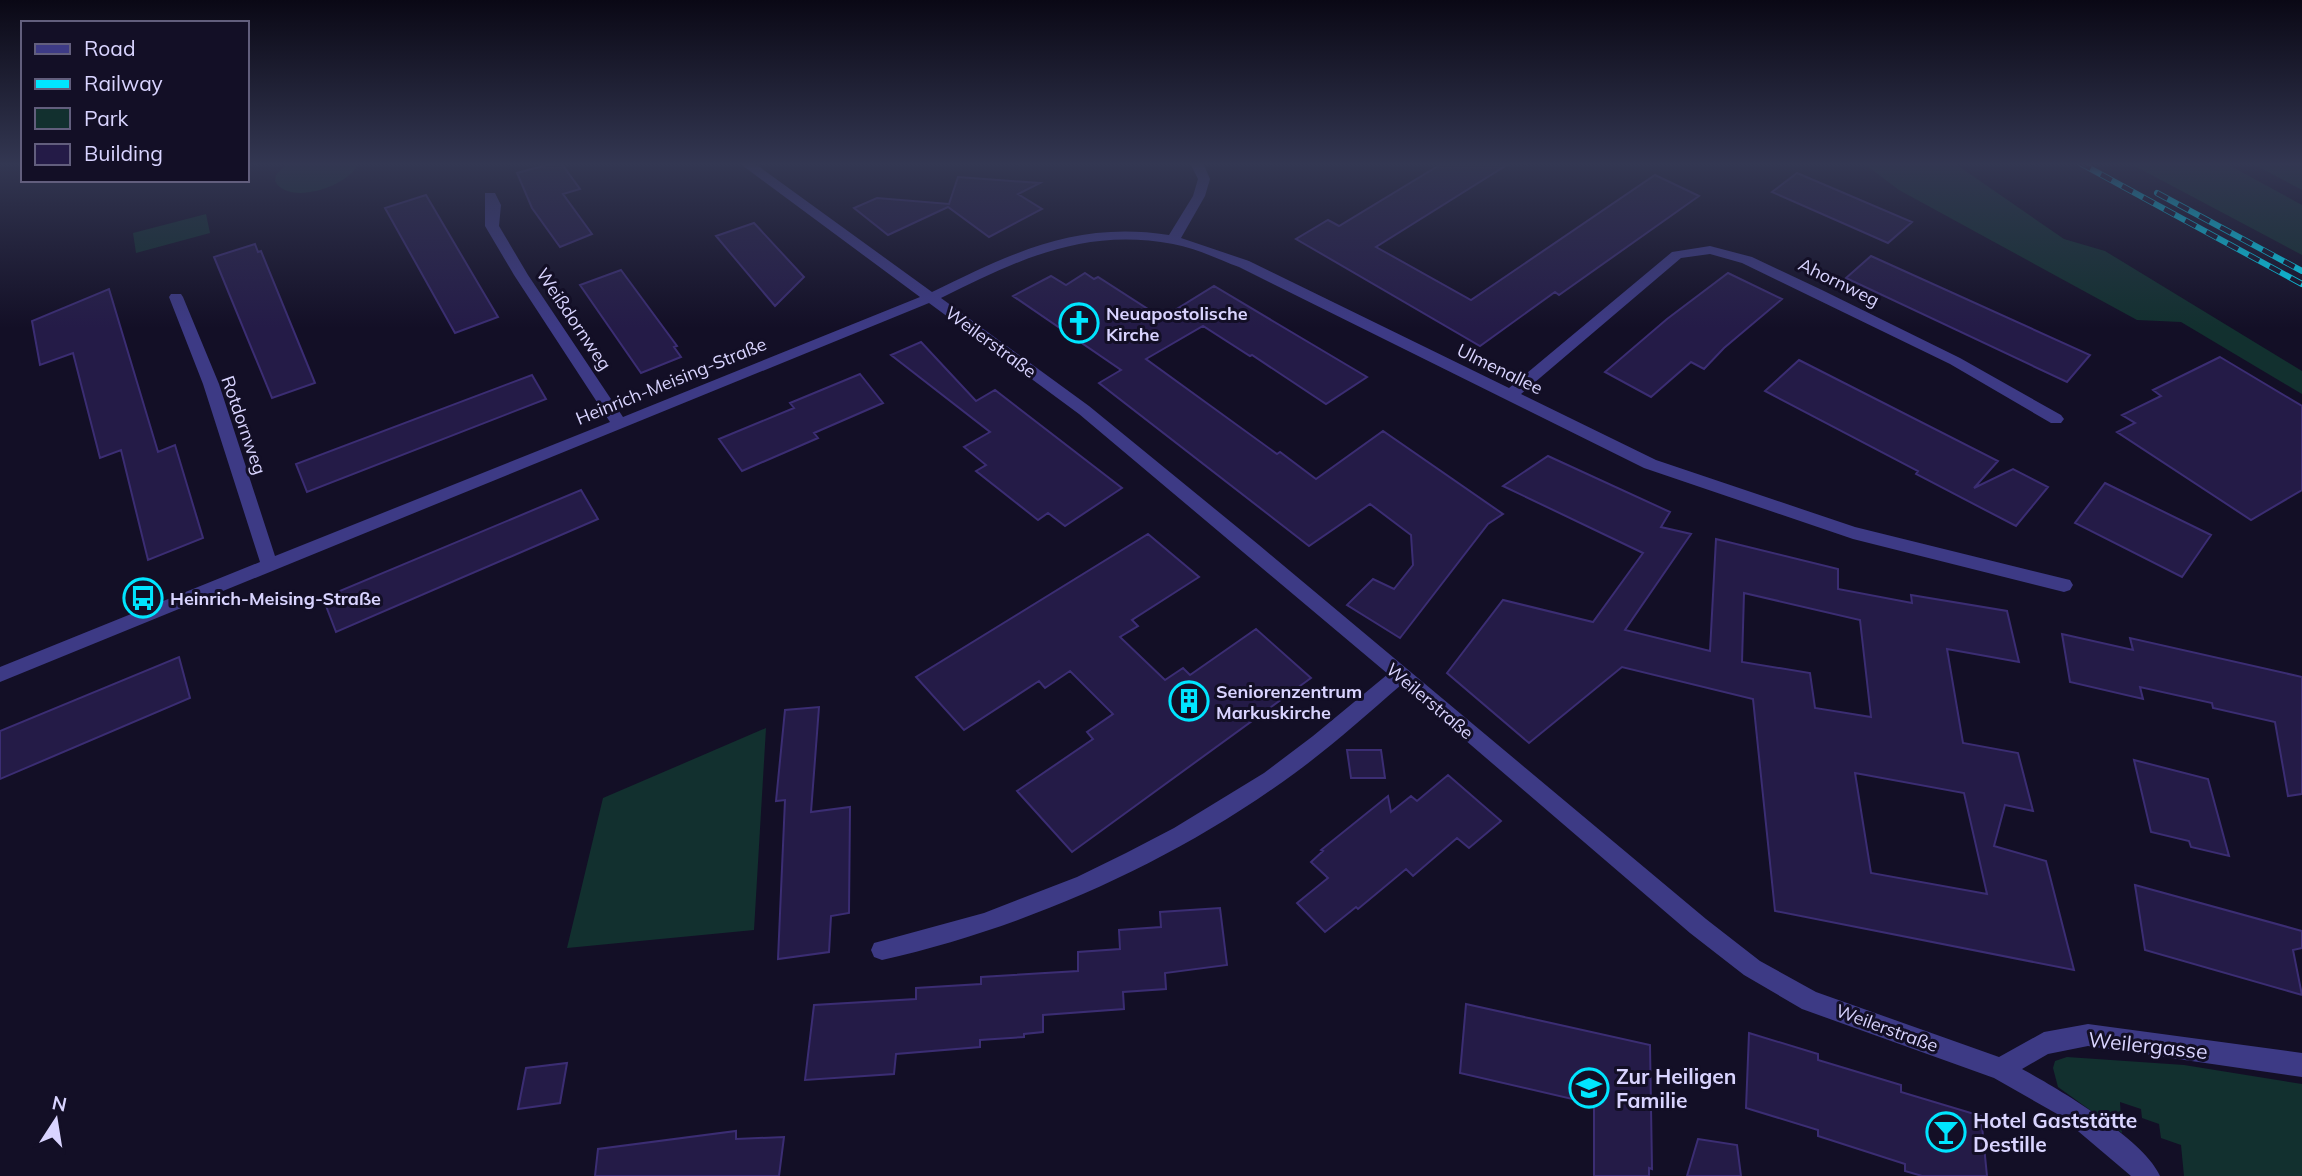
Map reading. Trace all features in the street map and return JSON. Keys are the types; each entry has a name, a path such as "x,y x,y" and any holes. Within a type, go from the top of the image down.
{"street":[{"name":"Weißdornweg","path":"493,218 492,226 619,423"},
{"name":"Weilerstraße","path":"820,218 1084,410 1752,968 1810,1001 2000,1069 2067,1107 2128,1156 2148,1176"},
{"path":"1173,240 1186,218"},
{"name":"Ulmenallee","path":"930,298 1022,254 1066,239 1117,233 1173,240 1244,264 1650,464 1853,533 2064,585"},
{"name":"Ahornweg","path":"1510,396 1677,255 1710,250 1747,260 1817,293 1955,361 2056,419"},
{"name":"Rotdornweg","path":"176,297 211,384 270,566"},
{"name":"Heinrich-Meising-Straße","path":"0,675 930,298"},
{"path":"882,950 912,945 1040,903 1164,846 1273,778 1406,681"},
{"name":"Weilergasse","path":"2000,1069 2045,1043 2088,1035 2302,1065"}],"green space":[{"path":"191,218 207,218 210,233 136,253 133,233"},
{"path":"1950,218 2033,218 2064,239 2105,251 2302,371 2302,394 2181,322 2137,320"},
{"path":"2232,218 2302,218 2302,255"},
{"path":"766,728 754,930 567,948 603,798"},
{"path":"2067,1057 2184,1065 2302,1084 2302,1176 2184,1176 2181,1145 2161,1138 2159,1124 2142,1118 2141,1109 2120,1102 2122,1133 2058,1087 2053,1068 2055,1061"}],"building":[{"path":"391,218 440,218 498,317 455,333"},
{"path":"539,218 580,218 592,234 560,247"},
{"path":"866,218 925,218 888,235"},
{"path":"963,218 1025,218 989,237"},
{"path":"1352,218 1422,218 1376,247 1471,300 1592,218 1668,218 1559,295 1555,292 1480,346 1296,239 1328,220 1339,226"},
{"path":"1831,218 1902,218 1912,222 1888,243"},
{"path":"754,223 804,277 775,306 716,236"},
{"path":"255,244 258,252 261,251 315,383 272,398 214,257"},
{"path":"1871,256 2090,355 2067,382 1846,278"},
{"path":"621,270 677,346 674,347 681,357 641,373 580,285"},
{"path":"1085,273 1094,279 1098,277 1162,318 1214,286 1367,377 1326,404 1203,326 1146,359 1316,479 1383,431 1503,514 1488,524 1400,638 1347,605 1373,579 1394,589 1413,565 1411,535 1370,504 1309,546 1099,383 1121,370 1013,296 1051,276 1066,285"},
{"path":"1728,273 1782,299 1724,348 1704,369 1691,362 1651,397 1605,372 1667,319"},
{"path":"109,289 158,452 175,445 203,538 148,560 121,450 100,458 73,353 40,365 32,321"},
{"path":"921,342 976,401 995,390 1122,488 1065,526 1048,513 1038,520 976,471 986,465 964,447 990,432 891,355"},
{"path":"2220,357 2302,406 2302,490 2251,520 2117,432 2135,423 2122,415 2161,396 2153,390"},
{"path":"1799,360 1998,461 1974,488 2013,469 2048,487 2016,526 1765,391"},
{"path":"860,374 883,403 814,433 818,438 742,471 719,439 794,408 790,403"},
{"path":"532,375 546,399 307,492 296,464"},
{"path":"1548,456 1670,512 1661,527 1691,534 1625,630 1710,651 1716,539 1838,569 1838,589 1912,603 1911,595 2007,611 2019,662 1947,649 1963,743 2018,753 2033,811 2005,805 1994,846 2046,861 2074,970 1775,911 1753,699 1622,667 1529,743 1447,673 1503,600 1593,622 1643,553 1503,486","holes":["1744,593 1860,620 1871,717 1815,708 1810,673 1742,662","1855,773 1964,793 1987,894 1871,873"]},
{"path":"2105,483 2211,535 2182,577 2075,523"},
{"path":"581,490 598,519 336,632 323,598"},
{"name":"Seniorenzentrum Markuskirche","path":"1148,534 1199,577 1132,620 1138,626 1120,637 1165,680 1183,668 1190,675 1256,629 1311,678 1072,852 1017,791 1093,739 1087,732 1113,714 1070,671 1045,688 1039,681 964,730 916,677"},
{"path":"2062,634 2133,650 2130,638 2302,677 2302,794 2288,796 2275,722 2213,708 2212,703 2140,687 2143,699 2070,682"},
{"path":"179,657 190,698 0,779 0,731"},
{"path":"819,707 811,812 850,807 849,913 831,916 829,952 778,959 785,800 776,801 785,710"},
{"path":"1347,750 1381,750 1385,778 1351,778"},
{"path":"2134,760 2208,779 2229,856 2191,847 2189,841 2151,832"},
{"path":"1448,775 1501,821 1469,848 1457,838 1413,876 1406,869 1358,909 1356,907 1325,932 1297,903 1328,878 1311,862 1323,851 1321,850 1388,796 1391,812 1411,796 1417,801"},
{"path":"2135,885 2302,931 2302,948 2293,950 2302,995 2145,950"},
{"path":"1220,908 1227,965 1165,973 1166,989 1123,992 1124,1009 1043,1015 1043,1032 1024,1034 1024,1037 980,1040 980,1047 896,1054 894,1074 805,1080 814,1005 916,999 916,988 981,984 981,977 1078,971 1078,952 1120,949 1119,930 1161,927 1160,912"},
{"name":"Zur Heiligen Familie","path":"1466,1004 1650,1045 1652,1169 1649,1168 1649,1176 1594,1176 1594,1104 1460,1073"},
{"path":"1749,1033 1818,1054 1818,1060 1901,1085 1901,1092 1981,1116 1987,1176 1922,1176 1905,1171 1905,1164 1818,1136 1818,1130 1746,1108"},
{"path":"567,1063 560,1103 518,1109 526,1068"},
{"path":"736,1131 736,1139 784,1137 779,1176 595,1176 598,1149"},
{"path":"1698,1139 1737,1145 1741,1176 1687,1176"}],"railway":[{"path":"2181,218 2302,284"},
{"path":"2203,218 2302,271"}],"place":[{"name":"Neuapostolische Kirche","path":"1079,323"},
{"name":"Heinrich-Meising-Straße","path":"143,598"},
{"name":"Seniorenzentrum Markuskirche","path":"1189,701"},
{"name":"Zur Heiligen Familie","path":"1589,1088"},
{"name":"Hotel Gaststätte Destille","path":"1946,1132"}]}
